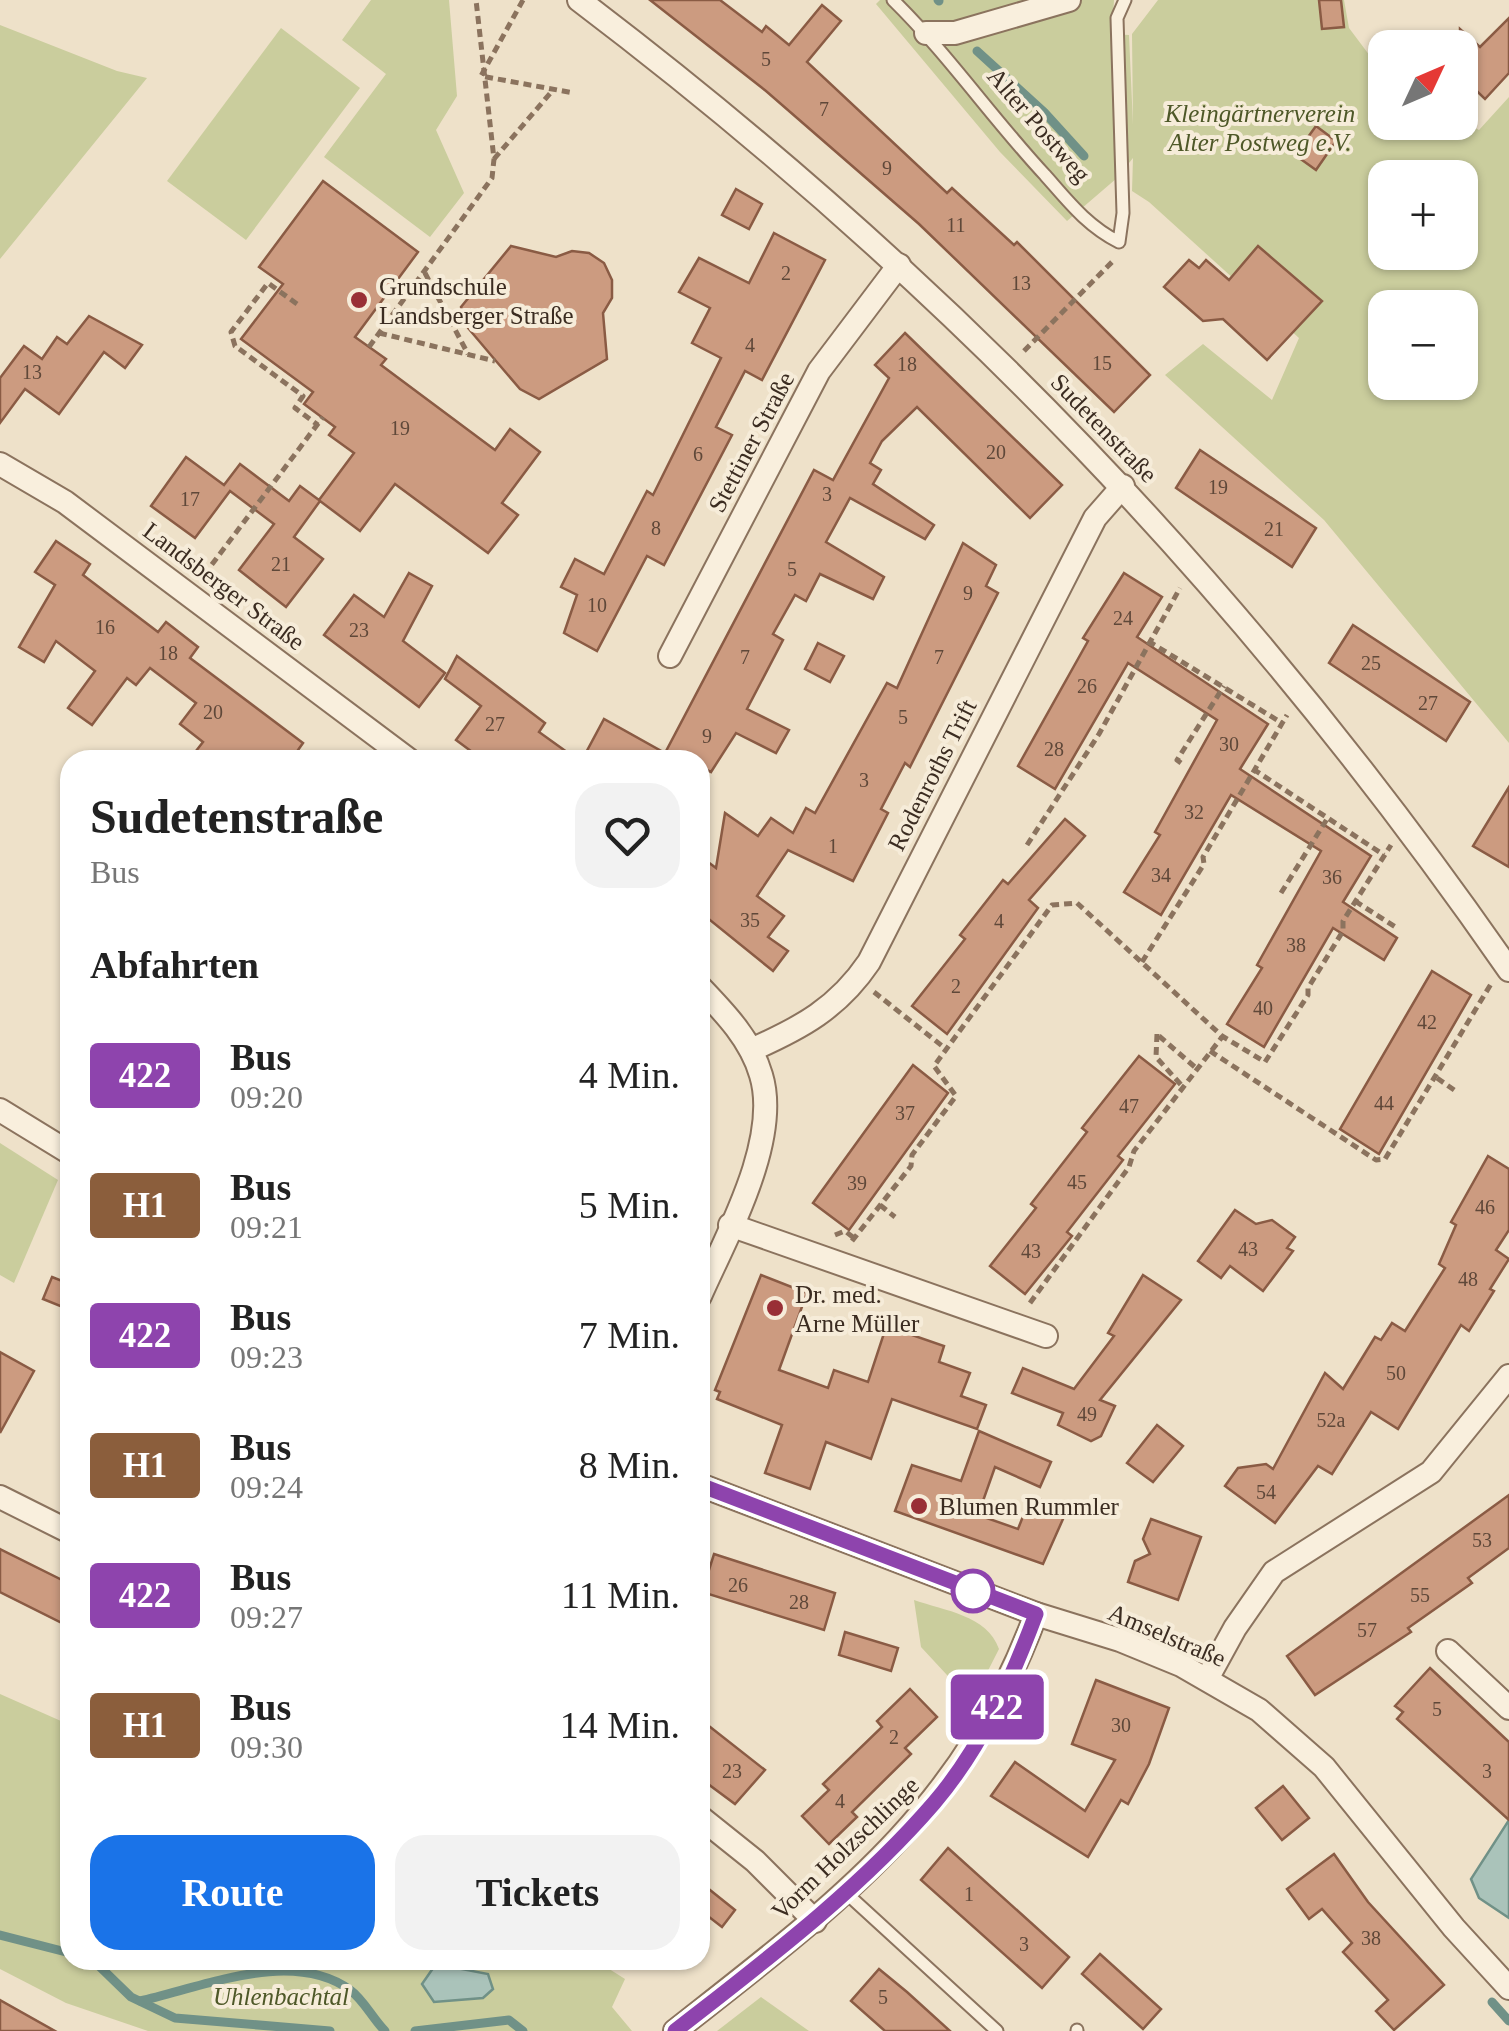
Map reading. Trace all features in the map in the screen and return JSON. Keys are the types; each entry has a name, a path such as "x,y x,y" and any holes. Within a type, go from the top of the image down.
{"street":[{"name":"Sudetenstraße","path":"579,0 741,129 899,265 1123,486 1195,564 1301,691 1508,969"},
{"path":"926,33 955,33 1069,0"},
{"name":"Stettiner Straße","path":"670,656 820,371 899,265"},
{"name":"Landsberger Straße","path":"0,464 65,502 396,750"},
{"name":"Rodenroths Trift","path":"752,1050 820,1016 857,979 1095,518 1123,486"},
{"path":"710,997 752,1050 766,1099 766,1124 710,1273"},
{"path":"0,1110 60,1147"},
{"path":"730,1226 1046,1336"},
{"path":"1207,1680 1235,1628 1274,1572 1431,1472 1509,1376"},
{"name":"Amselstraße","path":"710,1489 1036,1614 1120,1640 1207,1680 1259,1710 1324,1767 1507,1981"},
{"path":"0,1497 60,1527"},
{"name":"Vorm Holzschlinge","path":"675,2031 815,1920 936,1801 1015,1671 1036,1614"},
{"path":"1448,1650 1509,1708"},
{"path":"710,1825 815,1920"}],"lane":[{"name":"Alter Postweg","path":"892,0 926,33 996,122 1093,229 1119,242 1124,213 1118,18 1125,0"},
{"path":"845,1892 998,2031"}],"path":[{"path":"362,339 370,346 492,178 494,159 476,0"},
{"path":"482,76 523,0"},
{"path":"482,76 574,94"},
{"path":"494,159 552,90"},
{"path":"1007,368 1114,261 1119,242"},
{"path":"424,272 468,354"},
{"path":"298,304 268,282 232,332 235,346 303,396 295,408 318,424"},
{"path":"379,333 496,360"},
{"path":"190,594 323,418"},
{"path":"1028,845 1099,734 1148,641 1195,564"},
{"path":"1148,641 1282,723"},
{"path":"1182,763 1177,760 1224,686"},
{"path":"1142,963 1204,864 1204,856 1240,800 1240,790 1301,691"},
{"path":"1253,769 1384,855"},
{"path":"1281,893 1327,819"},
{"path":"834,1263 880,1206 956,1096 934,1066 1052,905 1078,902 1222,1036 1265,1062 1308,995 1308,988 1355,901 1405,826"},
{"path":"1355,901 1397,928"},
{"path":"1210,1052 1376,1160 1385,1159 1443,1069 1440,1062 1490,985 1508,969"},
{"path":"857,979 946,1050"},
{"path":"1183,1087 1156,1057 1157,1034 1197,1069"},
{"path":"1014,1325 1222,1036"},
{"path":"1437,1078 1456,1092"},
{"path":"880,1206 895,1217"}],"green space":[{"path":"371,0 449,0 457,96 436,130 464,193 430,237 324,157 386,74 342,40"},
{"name":"Kleingärtnerverein Alter Postweg e.V.","path":"880,0 1114,0 1112,34 1129,35 1133,125 1132,34 1158,0 1344,0 1349,28 1368,53 1368,140 1478,140 1478,129 1509,97 1509,743 1324,520 1165,375 1203,344 1272,400 1299,338 1132,191 1133,158 1117,178 1067,221 1000,152 876,4"},
{"path":"0,25 117,71 147,78 0,259"},
{"path":"281,28 360,88 246,240 167,181"},
{"path":"0,1143 58,1180 14,1283 0,1275"},
{"path":"914,1600 975,1621 993,1638 999,1649 972,1702 921,1647"},
{"name":"Uhlenbachtal","path":"0,1694 60,1721 60,1970 611,1970 625,1979 612,2007 632,2031 148,2031 66,2003 0,1969"},
{"path":"761,1997 809,2031 717,2031"}],"water":[{"path":"1509,1820 1509,1918 1479,1898 1471,1879"},
{"path":"432,1970 467,1970 488,1974 493,1989 483,1998 434,2002 422,1984"}],"building":[{"path":"650,0 720,0 762,32 766,26 789,45 822,5 841,21 807,62 947,193 952,188 1014,245 1017,242 1150,375 1114,412 919,224 766,91"},
{"path":"1319,0 1341,0 1344,27 1322,29"},
{"path":"1509,18 1509,73 1485,99 1478,92 1480,47"},
{"path":"1316,126 1336,141 1316,170 1295,155"},
{"path":"323,181 418,252 355,337 386,359 381,365 495,450 510,429 540,452 502,503 518,515 488,553 395,484 360,531 320,501 294,537 323,559 286,607 239,570 274,524 230,491 195,538 151,506 186,457 224,485 240,464 289,501 300,486 319,500 354,453 329,435 335,427 304,404 313,392 241,339 283,284 259,267"},
{"path":"736,189 762,204 749,229 722,215"},
{"path":"774,233 825,260 762,380 745,371 716,427 732,435 664,565 647,556 597,651 564,633 577,595 561,587 575,559 604,574 647,491 653,495 721,358 692,343 710,308 679,292 699,258 749,283"},
{"path":"511,246 556,257 572,251 589,253 604,263 612,280 612,298 603,313 607,359 539,399 520,389 468,328 461,307"},
{"path":"1258,246 1322,301 1267,360 1223,319 1203,321 1164,287 1189,260 1199,268 1206,260 1229,280"},
{"path":"89,316 142,345 125,368 104,352 59,414 25,389 0,423 0,378 24,346 42,359 57,337 67,344"},
{"path":"905,333 1062,485 1030,518 917,407 882,441 870,463 881,470 873,484 934,525 925,539 850,498 826,542 884,577 873,599 820,574 806,601 795,595 773,634 783,640 747,709 789,730 776,753 736,733 711,772 710,750 667,750 814,470 833,480 889,378 875,365"},
{"path":"1200,450 1316,528 1292,567 1176,488"},
{"path":"56,541 90,564 83,575 158,632 166,622 198,647 190,658 303,743 298,750 197,750 203,742 180,724 196,703 150,668 136,685 127,678 92,725 68,708 95,671 56,641 44,662 19,647 55,585 35,572"},
{"path":"963,543 996,565 986,586 998,593 910,767 905,763 881,809 888,813 853,881 788,850 757,896 784,916 768,937 788,951 773,971 710,920 710,864 716,868 725,813 758,836 771,818 793,833 806,808 815,813 887,683 897,688"},
{"path":"409,573 432,586 403,641 445,673 419,707 324,635 354,595 384,617"},
{"path":"1124,573 1162,597 1137,637 1268,724 1240,769 1371,856 1343,902 1397,938 1384,960 1333,928 1264,1047 1227,1024 1262,968 1257,965 1321,851 1231,795 1161,915 1124,892 1160,835 1155,832 1217,720 1128,663 1055,789 1018,766 1088,641 1083,638"},
{"path":"1353,625 1470,702 1446,741 1329,663"},
{"path":"818,643 844,656 830,682 805,669"},
{"path":"457,656 545,723 539,732 564,750 470,750 456,740 481,706 445,679"},
{"path":"604,719 660,750 587,750"},
{"path":"1509,787 1509,867 1473,846"},
{"path":"1065,819 1085,836 1029,900 1038,908 947,1034 912,1006 965,939 960,935 1003,880 1008,884"},
{"path":"1432,971 1471,995 1379,1154 1340,1129"},
{"path":"1139,1056 1175,1084 1118,1156 1123,1160 1067,1232 1072,1236 1025,1294 990,1266 1036,1208 1031,1204 1087,1132 1082,1128"},
{"path":"913,1065 948,1093 849,1230 813,1203"},
{"path":"1488,1156 1509,1169 1509,1230 1496,1250 1509,1259 1490,1289 1494,1291 1469,1331 1461,1325 1398,1429 1371,1412 1332,1474 1318,1466 1275,1523 1225,1486 1238,1468 1266,1464 1273,1469 1325,1373 1343,1389 1375,1337 1381,1340 1392,1323 1405,1331 1445,1268 1439,1264 1456,1225 1451,1222"},
{"path":"1235,1210 1256,1224 1272,1220 1295,1237 1287,1248 1293,1251 1263,1291 1230,1266 1221,1278 1198,1261"},
{"path":"761,1275 807,1293 779,1370 828,1388 834,1370 868,1382 890,1315 913,1322 909,1334 944,1346 939,1362 970,1373 961,1396 986,1405 977,1429 892,1399 871,1459 826,1442 810,1489 765,1473 782,1425 717,1399 720,1392 715,1390"},
{"path":"1143,1275 1181,1300 1100,1400 1115,1406 1101,1436 1091,1441 1058,1425 1063,1413 1012,1393 1023,1368 1074,1389 1114,1336 1108,1333"},
{"path":"52,1277 60,1280 60,1306 43,1299"},
{"path":"0,1352 34,1371 0,1433"},
{"path":"1157,1425 1183,1446 1153,1482 1127,1463"},
{"path":"979,1431 1051,1462 1040,1487 995,1467 978,1515 1018,1529 1031,1496 1067,1510 1043,1564 895,1511 912,1465 961,1481"},
{"path":"1509,1495 1509,1548 1468,1578 1472,1583 1408,1628 1411,1632 1315,1695 1287,1656"},
{"path":"1151,1519 1201,1537 1178,1600 1128,1582 1135,1561 1150,1554 1143,1539"},
{"path":"0,1549 60,1579 60,1622 0,1592"},
{"path":"714,1554 835,1593 824,1630 710,1594"},
{"path":"845,1632 898,1648 891,1671 839,1655"},
{"path":"1430,1668 1509,1742 1509,1820 1397,1719 1403,1712 1395,1706"},
{"path":"1096,1680 1169,1708 1149,1764 1128,1804 1121,1800 1088,1857 991,1796 1015,1762 1085,1811 1115,1760 1072,1744"},
{"path":"910,1689 937,1717 905,1748 911,1754 852,1812 857,1817 829,1844 802,1816 829,1790 823,1784 882,1727 877,1721"},
{"path":"710,1727 765,1770 735,1804 710,1785"},
{"path":"1283,1786 1309,1818 1282,1840 1256,1808"},
{"path":"948,1848 1069,1957 1042,1988 921,1880"},
{"path":"1334,1854 1368,1902 1444,1985 1394,2030 1376,2011 1388,2000 1343,1952 1352,1943 1322,1909 1309,1919 1287,1889"},
{"path":"710,1890 735,1910 722,1927 710,1918"},
{"path":"1100,1954 1161,2009 1143,2029 1082,1974"},
{"path":"879,1969 950,2031 885,2031 851,2001"},
{"path":"0,2000 55,2031 0,2031"}],"waterway":[{"path":"977,51 1044,112 1084,156"},
{"path":"0,1935 60,1950"},
{"path":"103,1970 131,1997 175,2018 330,2031"},
{"path":"140,2001 247,1974 302,1972 327,1978 350,1990 385,2031"},
{"path":"1492,2002 1509,2021"},
{"path":"415,2031 509,2020 523,2031"}],"bus line":[{"name":"422","path":"675,2031 815,1920 936,1801 993,1715 1015,1671 1036,1614 710,1489"}],"place":[{"name":"Grundschule Landsberger Straße","path":"359,300"},
{"name":"Dr. med. Arne Müller","path":"775,1308"},
{"name":"Blumen Rummler","path":"919,1506"}]}
